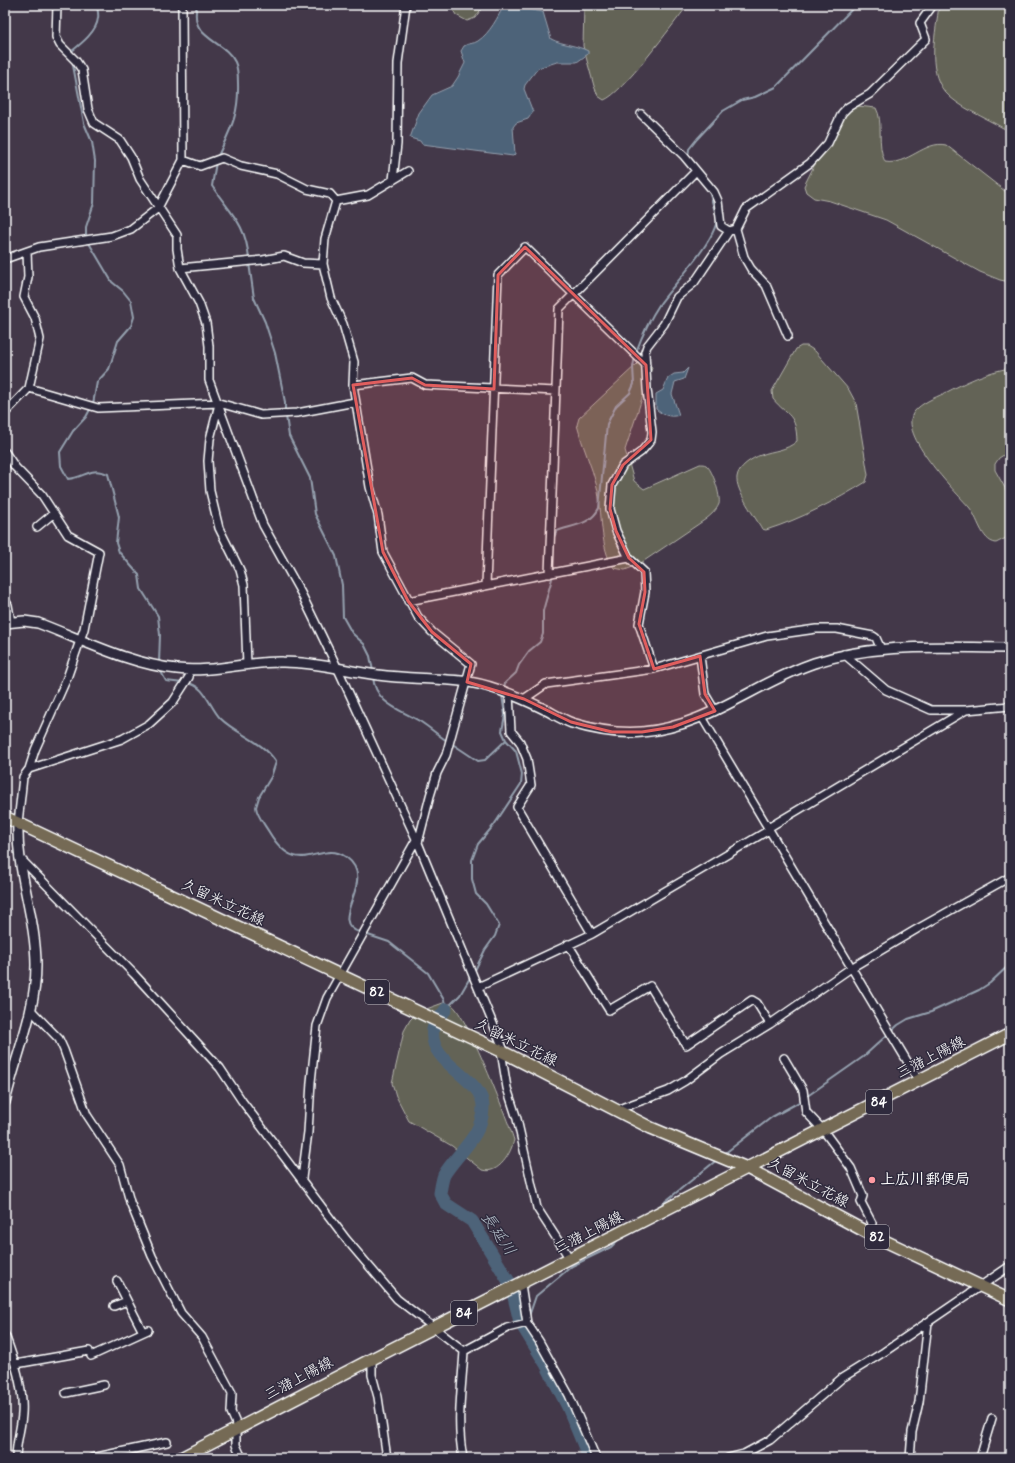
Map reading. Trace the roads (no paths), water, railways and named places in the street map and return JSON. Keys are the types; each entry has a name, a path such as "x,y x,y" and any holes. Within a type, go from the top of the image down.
{"main road":[{"name":"久留米立花線","path":"5,817 501,1051 651,1128 747,1168 870,1234 1010,1300"},
{"name":"三潴上陽線","path":"181,1458 237,1428 1010,1034"}],"street":[{"path":"57,5 56,37 82,70 88,109 94,123 120,140 158,208 177,235 180,268 199,303 206,323 210,346 209,380 219,403 263,524 301,593 337,667 417,841 478,987 503,1048 501,1051 507,1088 517,1119 537,1208 570,1259"},
{"path":"5,259 39,248 112,236 131,229 158,208 183,160 182,5"},
{"path":"393,180 397,144 398,63 406,5"},
{"path":"654,669 639,624 645,592 644,572 629,558 616,531 610,509 612,485 623,466 641,452 651,440 652,432 647,389 645,352 647,346 664,324 677,297 694,283 746,209 810,163 828,143 842,113 848,107 870,94 926,39 920,23 933,5"},
{"path":"641,114 684,156 714,192 718,201 721,226 732,230 751,269 766,285 788,336"},
{"path":"183,160 200,166 222,158 241,166 277,174 307,189 330,194 336,201"},
{"path":"336,201 368,195 408,171"},
{"path":"549,574 559,309 696,172"},
{"path":"302,1178 308,1132 311,1082 317,1026 327,998 417,841 437,773 446,755 472,664 432,632 418,617 408,601 383,552 378,515 370,487 352,385 354,362 343,324 331,298 323,264 325,240 336,201"},
{"path":"486,585 498,275 526,247 646,365"},
{"path":"5,413 29,388 40,339 35,318 24,297 28,277 27,252"},
{"path":"180,268 262,260 284,256 303,264 323,264"},
{"path":"352,385 412,378 425,385 556,391"},
{"path":"29,388 98,408 219,403 261,416 297,413 355,402"},
{"path":"219,403 210,439 208,461 210,491 219,528 240,570 244,585 247,665"},
{"path":"5,452 15,467 42,495 68,535 99,552 81,639 67,678 35,750 29,769 23,777 18,823 19,857 31,921 35,958 31,1010 5,1102"},
{"path":"37,527 54,513"},
{"path":"408,601 629,558"},
{"path":"5,600 8,604 8,622 24,621 38,623 136,661 179,670 279,661 307,662 361,673 405,679 467,682 505,692 524,699 571,722 612,732 642,732 673,727 715,711 789,673 844,654 881,649 1010,648"},
{"path":"524,699 546,684 654,669 767,636 816,629 837,629 872,636 876,638 881,649"},
{"path":"844,654 886,690 931,710 966,710 1010,706"},
{"path":"700,656 706,694 715,711"},
{"path":"29,769 122,739 149,724 173,702 189,677"},
{"path":"505,692 511,731 520,742 527,759 531,785 517,807 592,934"},
{"path":"478,987 592,934 966,710"},
{"path":"702,717 919,1081"},
{"path":"19,857 134,974 220,1068 242,1101 302,1178 346,1239 398,1299 464,1351"},
{"path":"618,1111 624,1107 668,1091 679,1085 721,1054 770,1024 851,968 1010,877"},
{"path":"568,944 609,1010 650,986 686,1045 752,1000 757,1003 770,1024"},
{"path":"31,1010 59,1039 87,1115 120,1166 130,1202 152,1256 181,1313 202,1337 232,1393 231,1412 237,1428 236,1445 242,1458"},
{"path":"784,1058 803,1090 806,1112 823,1130 851,1168 863,1196 861,1202 872,1223 870,1234"},
{"path":"728,1458 744,1454 770,1440 842,1378 1010,1266"},
{"path":"16,1364 90,1353 145,1331 117,1281"},
{"path":"521,1284 527,1323 539,1341 569,1395 596,1458"},
{"path":"114,1306 127,1301"},
{"path":"910,1458 912,1432 919,1402 928,1322"},
{"path":"464,1351 507,1328 527,1323"},
{"path":"5,1335 16,1364 22,1414 16,1442 16,1458"},
{"path":"463,1458 460,1445 460,1424 464,1351"},
{"path":"372,1359 372,1375 378,1397 387,1458"},
{"path":"66,1394 104,1384"},
{"path":"980,1458 992,1418"},
{"path":"92,1458 167,1442"}],"water":[{"path":"504,5 543,12 551,39 560,43 584,49 588,51 588,54 577,62 557,62 538,68 525,85 524,89 533,112 528,119 516,123 513,127 515,154 513,156 422,144 420,141 410,138 419,113 432,95 452,86 458,77 465,63 461,51 464,46 476,42 486,34"},
{"path":"688,368 684,379 675,382 672,394 679,415 670,416 661,413 656,409 656,394 663,390 668,378 674,374 683,373"}],"waterway":[{"path":"72,54 72,51 95,28 98,16 97,5"},
{"path":"197,5 196,17 198,25 209,38 230,54 235,62 237,70 238,94 236,113 218,156"},
{"path":"688,158 689,149 723,111 742,100 755,97 776,87 856,5"},
{"path":"72,60 84,123 92,142 95,161 94,203 86,227 86,238 112,282 123,291 131,301 134,317 131,326 118,341 109,369 97,382 93,404 86,417 73,431 60,452 61,466 68,479 97,471 108,474 119,517 116,543 119,552 139,575 141,589 158,616 160,635 159,663"},
{"path":"216,162 212,186 241,227 249,259"},
{"path":"709,191 716,215"},
{"path":"636,352 655,311 701,251 715,228 717,219"},
{"path":"249,263 254,298 265,322 275,353 285,402 285,411"},
{"path":"554,537 557,531 581,524 591,518 596,514 599,508 607,424 616,406 630,393 634,384 633,367 635,356"},
{"path":"286,416 289,436 310,478 315,514 336,556 342,585 343,617 352,633 364,644 370,656 373,671"},
{"path":"553,545 553,571"},
{"path":"504,688 505,683 516,673 519,665 529,651 540,642 543,634 543,611 553,575"},
{"path":"160,670 166,681 183,683"},
{"path":"373,677 375,686 384,700 398,710 421,722 447,741"},
{"path":"187,683 193,685 202,692 220,718 234,729 257,743 271,755 276,762 271,777 259,797 256,807 261,820 280,847 290,854 300,857 327,852 336,853 346,857 355,867 357,878 356,889 347,920 351,927 361,933"},
{"path":"474,972 485,950 495,936 499,925 486,904 476,894 472,879 472,860 478,844 494,825 521,784 522,774 516,751 506,740 502,731 505,715 502,695"},
{"path":"451,743 478,761 485,760 506,740"},
{"path":"365,934 389,942 428,973 444,1000 446,1009"},
{"path":"806,1097 863,1057 898,1025 908,1019 931,1012 979,990 990,983 1010,964"},
{"path":"446,1009 460,995 471,976"},
{"name":"長延川","path":"446,1009 433,1029 433,1041 438,1052 446,1061 474,1087 480,1096 483,1106 482,1116 475,1135 444,1175 440,1193 446,1204 472,1221 511,1285 520,1322 546,1364 568,1407 589,1458"},
{"path":"724,1154 772,1117 803,1100"},
{"path":"657,1208 718,1159"},
{"path":"529,1316 536,1296 572,1266 611,1247 621,1237"}],"place":[{"name":"上広川郵便局","path":"872,1180"}]}
